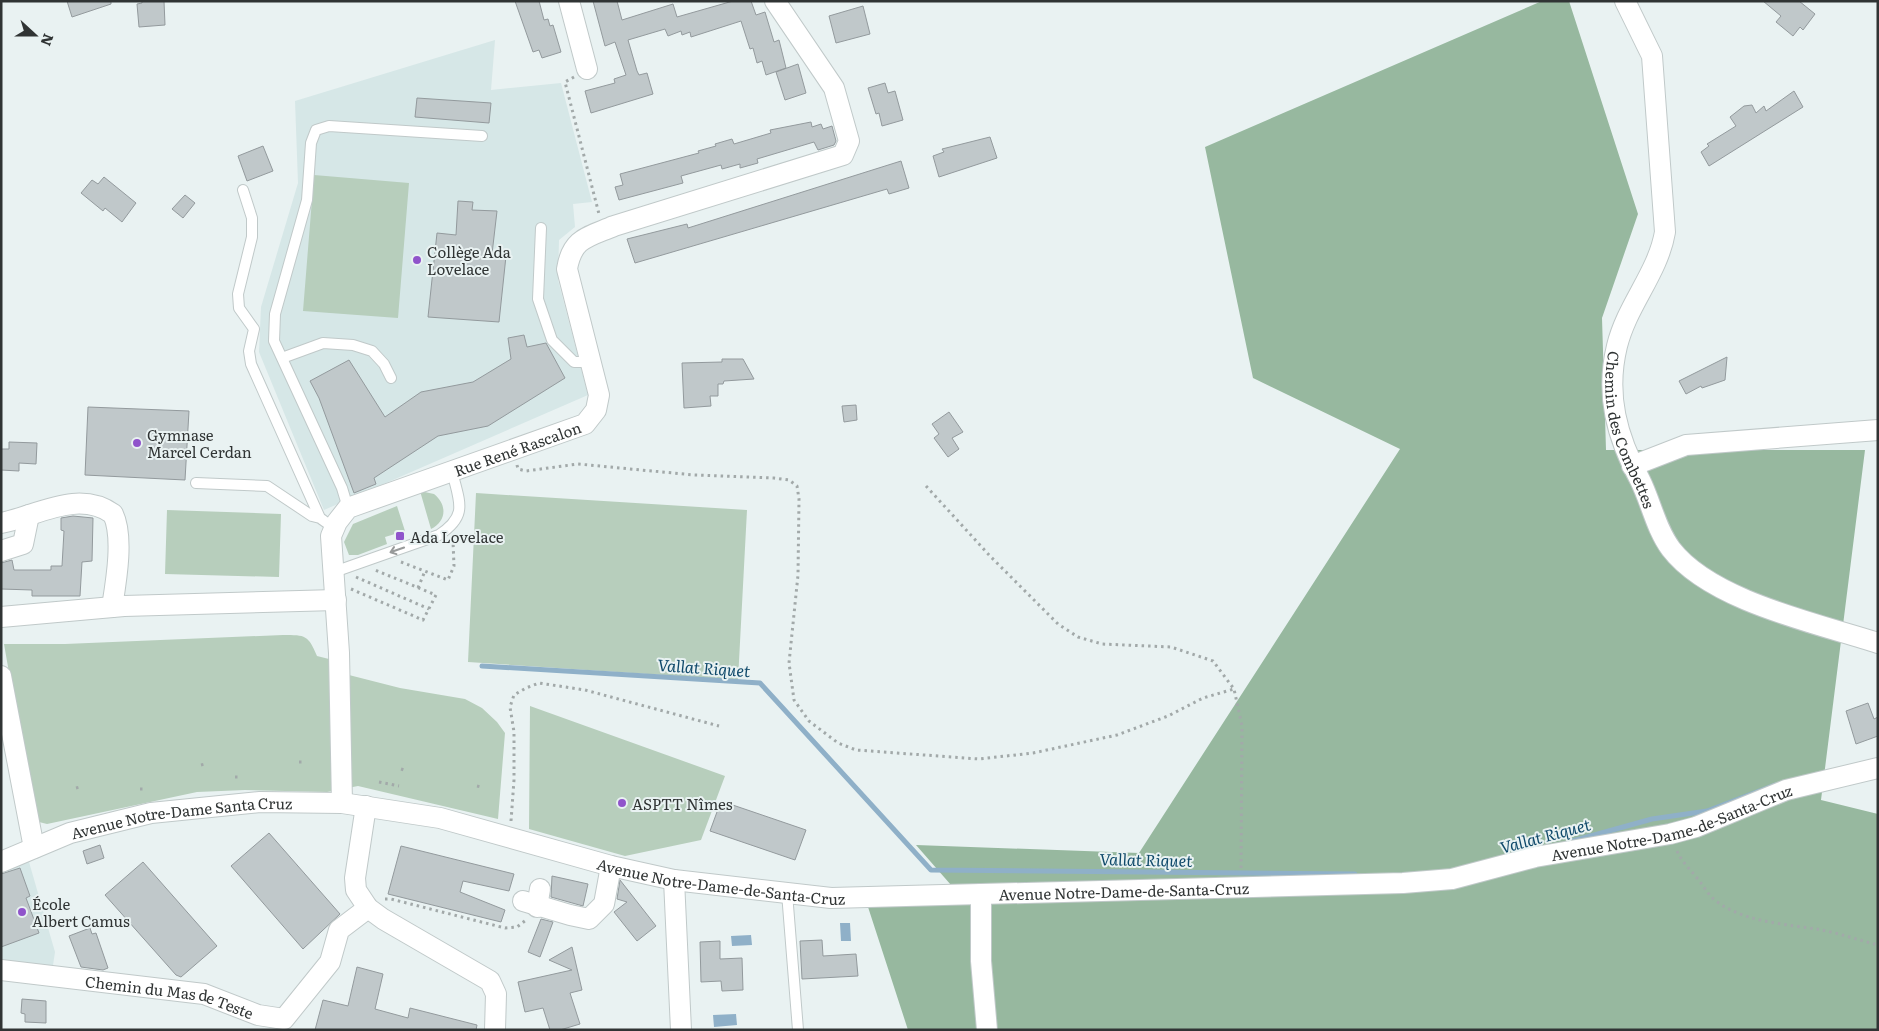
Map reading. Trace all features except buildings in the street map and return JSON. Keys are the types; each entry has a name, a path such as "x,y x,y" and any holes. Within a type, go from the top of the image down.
{"street":[{"path":"569,1 587,69"},
{"name":"Rue René Rascalon","path":"348,508 585,424 596,410 598,395 567,269 570,254 578,242 603,231 843,155 850,140 834,88 775,1"},
{"name":"Chemin des Combettes","path":"1625,1 1652,56 1665,232 1658,259 1628,314 1617,346 1611,382 1613,412 1621,441 1670,547 1697,575 1727,591 1762,606 1878,643"},
{"path":"1632,466 1686,446 1878,430"},
{"path":"1,523 29,515 44,508 65,504 98,506 114,514 117,521 118,543 112,607"},
{"path":"342,803 336,582 331,536 327,523 348,508"},
{"path":"1,551 23,544 29,515"},
{"path":"1,617 112,607 336,582"},
{"path":"1,676 34,848"},
{"name":"Avenue Notre-Dame-de-Santa-Cruz","path":"366,806 440,818 509,839 611,866 674,880 830,898 1403,883 1452,879 1535,857 1670,834 1696,827 1786,790 1878,768"},
{"name":"Avenue Notre-Dame Santa Cruz","path":"1,862 70,833 152,813 260,802 342,803 366,806"},
{"path":"366,806 355,878 356,890 375,904 383,920 490,980 496,994 495,1030"},
{"path":"533,899 589,918 604,904 611,866"},
{"path":"674,880 682,1030"},
{"path":"981,894 981,961 987,1030"},
{"name":"Chemin du Mas de Teste","path":"1,970 204,994 258,1014 284,1019 330,962 339,930 375,904"}],"lane":[{"path":"348,508 338,480 274,341 275,314 308,200 311,143 316,130 329,126 482,136"},
{"path":"243,190 252,218 252,236 238,294 240,308 254,329 249,351 251,364 327,523"},
{"path":"541,228 538,299 552,340 574,362 590,362"},
{"path":"282,358 323,343 353,345 372,351 384,364 391,378"},
{"path":"336,582 359,564 440,535 453,526 460,515 452,471"},
{"path":"196,484 267,486 312,516 327,523"},
{"path":"787,893 798,1030"}],"path":[{"path":"587,69 565,82 603,231"},
{"path":"513,449 518,469 526,471 578,464 694,474 774,478 789,480 796,486 799,499 798,575 790,663 794,700 809,721 838,743 856,750 979,759 1033,753 1117,735 1168,716 1203,698 1234,689"},
{"path":"926,486 1003,570 1058,624 1078,637 1102,644 1171,647 1214,661 1234,689 1242,726 1241,862"},
{"path":"384,555 448,580 454,566 453,526"},
{"path":"336,582 423,620 436,595 359,564"},
{"path":"418,588 425,571"},
{"path":"336,582 429,609"},
{"path":"509,839 514,780 514,732 510,707 514,695 526,688 539,684 585,690 719,726"},
{"path":"379,782 398,786"},
{"path":"1670,834 1684,867 1717,902 1742,914 1791,926 1823,930 1878,945"},
{"path":"375,904 391,898 504,928 517,927 530,917 533,899"}],"shaded area":[{"name":"Collège Ada Lovelace","path":"495,40 491,90 561,83 592,202 573,204 575,227 559,240 558,280 588,395 324,510 259,352 261,307 298,183 295,101"},
{"name":"École Albert Camus","path":"29,862 55,952 52,972 1,965 1,871"}],"green space":[{"path":"1542,1 1569,1 1638,214 1602,318 1606,450 1865,450 1821,800 1878,814 1878,1030 908,1030 868,907 965,901 916,845 1139,853 1400,449 1253,378 1205,147"},
{"path":"314,175 409,183 398,318 303,311"},
{"path":"420,491 434,494 442,503 442,518 431,529"},
{"path":"476,493 747,510 738,680 468,662"},
{"path":"397,506 405,531 385,537 387,544 358,555 349,555 344,542 353,524"},
{"path":"167,510 281,514 279,577 165,574"},
{"path":"297,635 305,638 311,644 317,656 333,660 345,674 400,688 465,699 482,708 497,722 505,733 498,819 358,786 327,792 245,790 197,792 47,824 35,821 4,644 65,644"},
{"name":"ASPTT Nîmes","path":"530,706 725,776 701,840 625,856 529,829"}],"water":[{"path":"840,923 850,923 851,941 841,941"},
{"path":"751,935 752,945 732,946 731,936"},
{"path":"736,1014 737,1025 714,1027 713,1015"}],"waterway":[{"name":"Vallat Riquet","path":"482,666 760,683 931,870 1355,874"},
{"name":"Vallat Riquet","path":"1569,842 1652,819 1707,811 1775,785"}],"place":[{"name":"Collège Ada Lovelace","path":"417,260"},
{"name":"Gymnase Marcel Cerdan","path":"137,443"},
{"name":"Ada Lovelace","path":"400,536"},
{"name":"ASPTT Nîmes","path":"622,803"},
{"name":"École Albert Camus","path":"22,912"}]}
